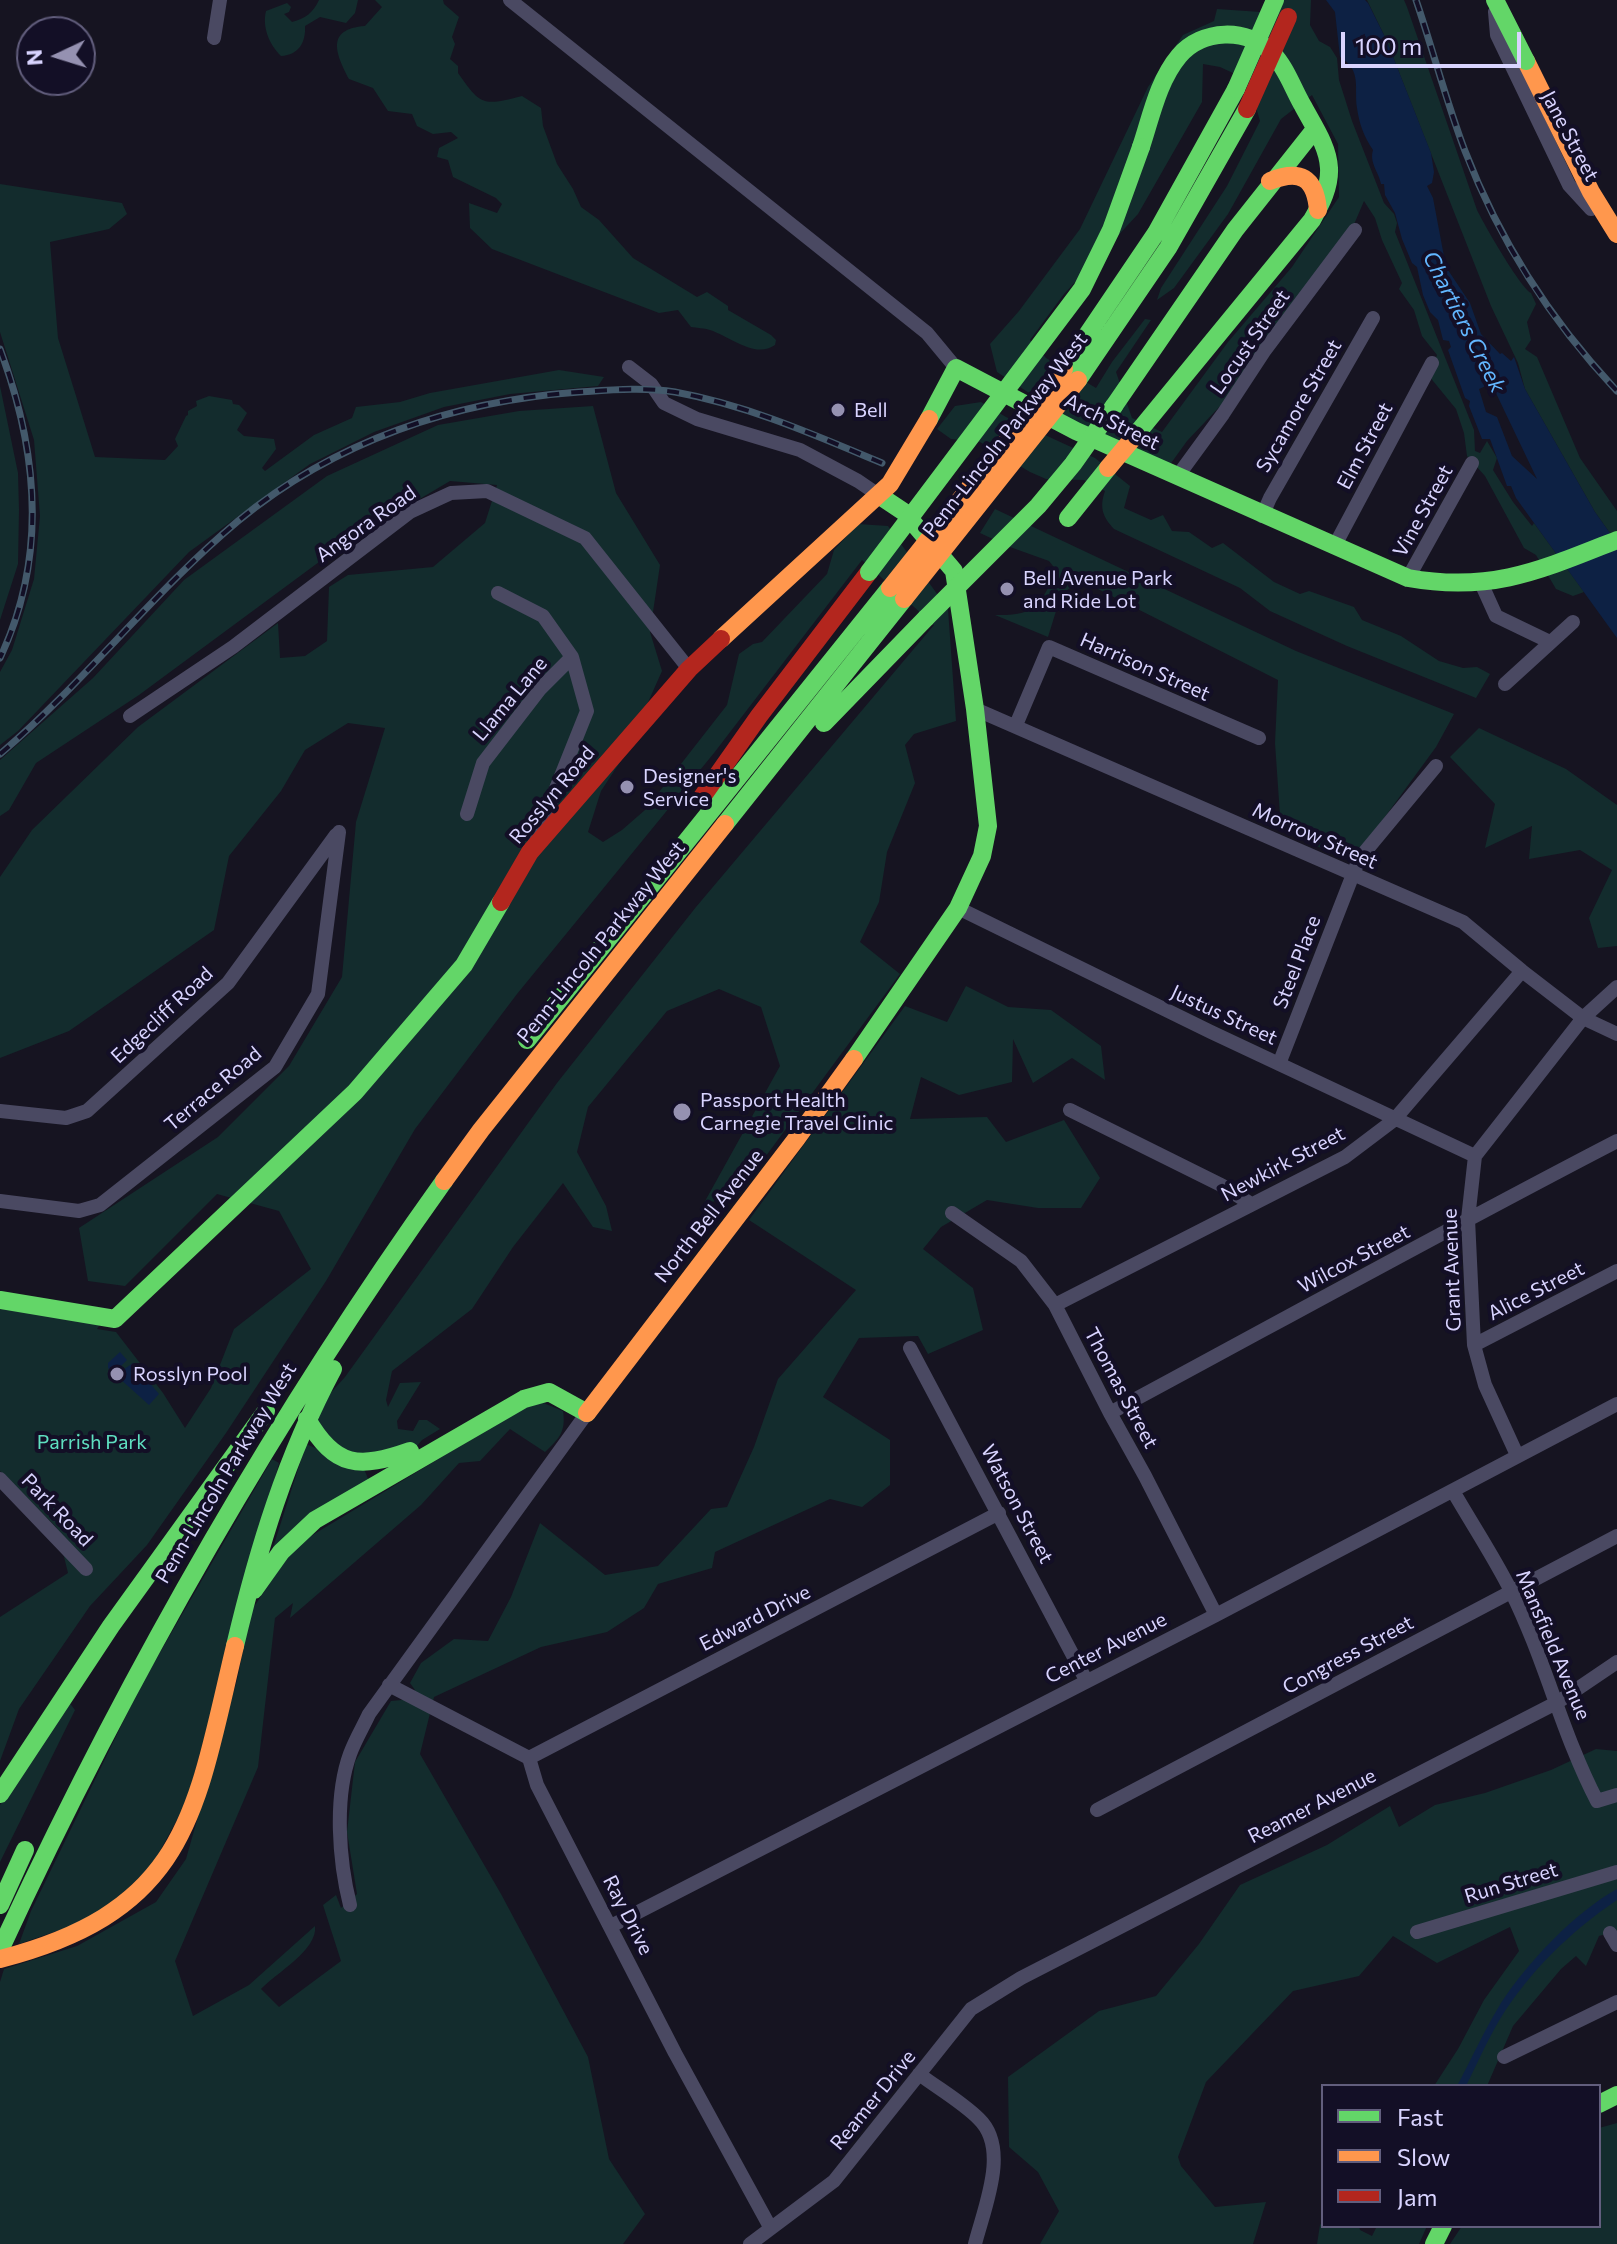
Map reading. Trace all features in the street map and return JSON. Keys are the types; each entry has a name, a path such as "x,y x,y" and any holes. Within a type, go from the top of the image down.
{"main road":[{"name":"Penn-Lincoln Parkway West","path":"1071,374 1200,159 1236,89 1275,0"},
{"name":"Penn-Lincoln Parkway West","path":"512,1060 897,593 1071,374 1118,326 1197,204 1247,109 1295,0"},
{"path":"1498,0 1591,192 1617,234"},
{"path":"591,961 735,750 1082,289 1111,230 1167,76 1183,51 1198,40 1215,35 1243,36 1261,44 1274,56 1293,88 1326,152 1329,171 1326,190 1318,210 1068,518"},
{"path":"703,850 1038,506 1073,464 1114,406 1219,249 1270,181 1315,129"},
{"path":"1270,181 1292,175 1307,179 1317,193 1318,210"},
{"name":"Arch Street","path":"956,368 1076,431 1262,516 1408,578 1438,584 1499,583 1617,540"},
{"name":"Rosslyn Road","path":"0,1300 115,1319 355,1092 464,965 530,852 689,669 880,496 914,447 956,368"},
{"name":"North Bell Avenue","path":"587,1413 797,1138 916,972 958,908 982,856 988,826 975,709 954,571 904,512 880,496"},
{"name":"Penn-Lincoln Parkway West","path":"0,1950 100,1740 191,1572 281,1420 329,1346 428,1201 481,1130 703,850 897,593"},
{"path":"0,1959 77,1935 121,1908 150,1881 173,1850 191,1817 202,1781 267,1518 307,1419 339,1360 481,1130"},
{"path":"307,1419 330,1453 344,1462 360,1464 382,1461 412,1450 520,1390 539,1383 550,1383 576,1396 587,1413"},
{"path":"244,1607 281,1552 315,1520 524,1399 552,1393 587,1413"},
{"name":"Penn-Lincoln Parkway West","path":"0,1794 111,1626 270,1405 161,1588"},
{"path":"0,1905 31,1838"}],"street":[{"path":"214,38 220,0"},
{"name":"Arch Street","path":"510,0 920,327 956,368"},
{"name":"Jane Street","path":"1498,0 1494,19 1497,35 1569,185 1617,234"},
{"name":"Locust Street","path":"1177,477 1265,350 1355,230"},
{"name":"Sycamore Street","path":"1262,516 1373,318"},
{"name":"Elm Street","path":"1334,547 1432,363"},
{"path":"629,367 651,384 664,403 697,419 800,450 880,496"},
{"name":"Vine Street","path":"1408,578 1472,463"},
{"name":"Angora Road","path":"130,716 233,647 410,512 451,493 487,491 585,538 689,669"},
{"path":"1482,585 1496,616 1550,642"},
{"name":"Llama Lane","path":"498,593 543,616 572,657 587,711 530,852"},
{"path":"1505,684 1573,622"},
{"name":"Harrison Street","path":"1016,725 1049,647 1259,738"},
{"name":"Llama Lane","path":"467,814 483,763 540,689 572,657"},
{"name":"Morrow Street","path":"975,709 1463,922 1583,1018 1617,1034"},
{"name":"Steel Place","path":"1279,1064 1359,859 1436,766"},
{"name":"Edgecliff Road","path":"0,1111 66,1118 87,1111 228,983 339,832"},
{"name":"Terrace Road","path":"0,1201 79,1211 100,1205 275,1067 318,994 339,832"},
{"name":"Justus Street","path":"958,908 1394,1120 1475,1156"},
{"name":"Newkirk Street","path":"1055,1305 1345,1157 1394,1120 1522,971"},
{"path":"1475,1156 1583,1018 1617,987"},
{"path":"1070,1110 1221,1185 1251,1204"},
{"name":"Wilcox Street","path":"1110,1413 1617,1141"},
{"name":"Grant Avenue","path":"1475,1156 1468,1219 1474,1345 1485,1385 1517,1455"},
{"name":"Thomas Street","path":"952,1213 1021,1261 1055,1305 1216,1615"},
{"name":"Alice Street","path":"1474,1345 1617,1271"},
{"name":"Watson Street","path":"910,1348 1086,1680"},
{"name":"Center Avenue","path":"611,1926 1216,1615 1617,1404"},
{"name":"North Bell Avenue","path":"350,1905 341,1851 340,1812 347,1764 369,1714 587,1413"},
{"name":"Park Road","path":"0,1479 86,1569"},
{"name":"Mansfield Avenue","path":"1453,1491 1512,1591 1597,1801 1617,1795"},
{"name":"Edward Drive","path":"529,1758 999,1513"},
{"name":"Congress Street","path":"1097,1810 1617,1536"},
{"name":"Reamer Avenue","path":"1021,1978 1558,1702 1617,1662"},
{"path":"389,1685 529,1758"},
{"name":"Ray Drive","path":"529,1758 537,1785 675,2053 770,2227"},
{"name":"Run Street","path":"1417,1932 1617,1872"},
{"name":"Reamer Drive","path":"750,2244 834,2181 971,2009 1021,1978"},
{"path":"1504,2057 1617,2002"},
{"path":"919,2074 981,2120 991,2135 995,2164 975,2244"}],"green space":[{"path":"319,0 358,0 355,13 346,23 320,17 305,26 303,42 297,50 281,56 268,35 266,11 287,3 291,7 284,14 292,22 308,14"},
{"path":"375,0 443,0 459,17 452,37 455,44 450,59 458,66 458,73 472,92 484,101 522,96 541,108 543,126 557,164 581,207 599,220 633,258 697,297 707,292 728,306 728,310 771,335 776,340 775,345 759,350 751,348 710,330 691,327 678,310 659,313 492,249 470,228 469,203 497,213 502,204 453,177 448,160 437,157 439,148 458,138 451,132 433,134 417,126 412,114 388,111 373,88 349,79 344,70 338,52 339,37 352,28 365,26 382,7"},
{"path":"1269,0 1311,0 1310,25 1319,41 1330,47 1337,58 1339,80 1352,121 1384,203 1394,214 1397,223 1395,232 1474,430 1475,451 1480,453 1487,441 1497,458 1493,470 1513,502 1532,526 1534,523 1584,592 1573,596 1556,589 1536,555 1524,548 1485,476 1467,456 1456,409 1429,376 1437,355 1422,336 1414,310 1399,289 1402,283 1375,218 1364,201 1355,222 1222,404 1187,441 1169,466 1072,421 997,372 990,344 1019,311 1080,229 1148,87 1183,35 1214,21 1217,9 1275,13","holes":["1203,64 1220,67 1248,80 1260,121 1227,186 1161,288 1157,300 1174,288 1228,214 1281,119 1312,95 1338,144 1339,197 1292,267 1228,342 1162,432 1132,418 1116,372 1151,320 1145,319 1096,388 1046,358 1030,340 1064,294 1138,214 1202,102"]},
{"path":"1367,0 1404,0 1477,210 1536,304 1527,322 1531,340 1525,349 1537,357 1580,458 1617,511 1617,543 1595,512 1525,389 1518,363 1491,306 1386,39"},
{"path":"0,184 122,203 127,214 109,229 50,242 58,338 95,457 165,460 178,446 175,439 188,411 197,406 196,401 209,396 232,400 247,413 237,430 244,436 274,439 276,449 262,468 265,471 314,435 352,418 356,407 400,402 430,393 559,370 604,377 598,386 510,394 444,407 374,432 310,464 189,552 18,731 0,745 0,672 12,650 34,579 40,516 34,440 0,332"},
{"path":"0,386 18,473 19,510 18,564 0,620"},
{"path":"981,402 1006,417 1095,458 1130,486 1124,508 1151,520 1163,515 1172,531 1189,532 1212,548 1223,543 1274,582 1300,594 1309,591 1354,607 1362,620 1401,636 1439,661 1463,668 1477,667 1490,674 1476,698 1347,646 1270,611 1240,588 1114,529 1103,512 1105,491 1084,480 1046,479 980,442 951,439 937,429 955,406"},
{"name":"Parrish Park","path":"593,406 616,493 660,565 650,632 662,671 624,756 601,791 588,832 603,842 645,810 727,705 739,654 762,642 827,574 834,550 858,524 888,526 948,609 956,721 914,734 905,745 915,783 887,852 879,902 860,942 900,974 735,1198 704,1203 780,1066 761,1007 719,989 667,1011 588,1107 577,1152 606,1206 612,1231 593,1227 563,1183 513,1247 472,1309 392,1371 386,1400 388,1407 400,1383 421,1382 397,1421 398,1429 413,1431 419,1420 427,1420 440,1429 422,1440 408,1457 345,1456 316,1425 326,1398 345,1377 557,1083 696,907 934,625 862,560 714,753 517,994 415,1129 326,1281 226,1433 147,1545 90,1606 19,1709 0,1761 0,1617 68,1573 57,1528 0,1471 0,1297 101,1323 97,1329 116,1332 163,1393 185,1428 211,1388 234,1329 311,1269 279,1211 217,1194 125,1286 88,1281 79,1228 218,1137 289,1066 342,977 356,822 385,728 348,723 305,750 281,791 229,856 214,930 69,1031 0,1058 0,877 32,830 138,727 278,623 280,658 305,656 327,641 329,587 348,575 433,567 485,523 497,485 450,481 342,545 139,695 36,763 9,810 0,816 0,760 93,678 184,580 327,476 438,425 519,411"},
{"path":"995,509 1296,651 1454,714 1436,747 1352,862 1281,830 1275,743 1278,680 1088,584 1087,575 1061,595 1048,637 995,615 1020,613 1035,606 1057,571 1049,561 980,533"},
{"path":"1479,728 1566,769 1617,805 1617,946 1598,948 1589,918 1612,870 1580,850 1529,859 1532,826 1485,848 1495,804 1450,757"},
{"path":"966,986 1008,1007 1051,1010 1101,1046 1105,1080 1072,1058 1033,1083 1013,1039 1012,1082 959,1095 921,1077 910,1119 987,1117 1006,1142 1064,1120 1100,1178 1081,1208 1038,1208 987,1200 941,1227 923,1249 973,1288 983,1330 928,1354 918,1336 859,1338 823,1397 890,1440 890,1485 862,1507 830,1499 715,1552 712,1568 658,1584 644,1608 607,1632 541,1647 434,1697 420,1754 501,1894 588,2057 609,2159 645,2214 623,2244 0,2244 0,1982 4,1969 77,1946 156,1902 186,1859 237,1680 251,1611 296,1545 536,1400 563,1411 561,1434 545,1452 510,1429 480,1461 459,1463 421,1505 290,1618 293,1603 275,1618 258,1767 175,1961 193,2016 249,1985 315,1926 310,1944 261,1989 279,2007 341,1961 323,1905 336,1895 341,1908 357,1894 347,1832 355,1762 391,1701 402,1700 415,1690 410,1683 421,1663 454,1639 488,1641 511,1597 540,1523 605,1575 658,1566 711,1509 727,1507 754,1447 778,1379 856,1290 749,1220 905,1006 947,1022"},
{"path":"306,1444 364,1469 369,1481 270,1557"},
{"path":"272,1459 279,1463 187,1801 153,1864 117,1899 83,1922 19,1944 31,1911 140,1687"},
{"path":"68,1701 75,1710 0,1862 0,1805"},
{"path":"1596,1749 1617,1751 1617,1931 1599,1936 1586,1966 1576,1956 1561,1969 1513,2026 1488,2084 1435,2084 1484,2000 1519,1951 1510,1927 1437,1963 1393,1936 1359,1976 1293,1991 1206,2082 1178,2157 1181,2166 1215,2207 1266,2202 1253,2244 1040,2244 1059,2211 1038,2172 1009,2147 1008,2077 1099,2011 1156,1996 1199,1944 1240,1885 1327,1845 1390,1806 1399,1827 1435,1805 1485,1793 1551,1770"},
{"path":"1617,2123 1617,2244 1450,2244 1461,2228 1601,2228 1601,2127"},
{"path":"1320,2225 1321,2228 1360,2228 1372,2236 1376,2228 1426,2228 1419,2244 1317,2244"}],"water":[{"name":"Chartiers Creek","path":"1326,0 1365,0 1368,3 1386,39 1431,153 1434,172 1432,183 1427,186 1433,198 1446,267 1470,303 1481,334 1500,354 1511,361 1514,357 1525,389 1595,512 1617,543 1617,638 1516,498 1511,486 1507,486 1490,439 1482,439 1448,350 1451,347 1449,341 1443,340 1438,320 1430,312 1417,267 1412,263 1395,213 1385,195 1384,184 1381,184 1373,163 1373,150 1358,114 1354,73 1340,57 1335,12","holes":["1488,385 1494,389 1537,479 1512,456 1497,417 1486,412 1479,389"]},
{"path":"120,1352 127,1360 117,1370 120,1372 133,1363 159,1394 149,1405 108,1368 108,1363"},
{"path":"1617,1889 1617,1900 1567,1939 1524,1985 1500,2019 1467,2084 1458,2084 1495,2013 1524,1971 1569,1925"}],"railway":[{"path":"1416,0 1458,132 1494,217 1549,308 1617,391"},
{"path":"0,349 23,426 32,504 26,581 0,658"},
{"path":"0,754 61,697 177,577 238,521 315,468 398,430 442,416 532,397 603,390 651,390 702,398 754,413 882,463"}],"traffic: fast":[{"path":"1236,89 1275,0"},
{"path":"1495,0 1526,61"},
{"path":"1134,437 1312,220 1329,175 1323,144 1281,65 1262,45 1238,35 1212,36 1200,40 1179,56 1160,88 1141,147"},
{"path":"1064,369 1156,233 1236,89"},
{"path":"1078,380 1168,248 1247,109"},
{"path":"1114,406 1235,230 1315,129"},
{"path":"869,572 1082,289 1111,230 1141,147"},
{"path":"929,419 956,368 1076,431 1408,578 1465,583 1516,576 1617,540"},
{"path":"926,618 1038,506 1073,464 1114,406"},
{"path":"1068,518 1108,468"},
{"path":"854,1059 958,908 982,856 988,826 975,709 954,571 904,512 880,496"},
{"path":"527,1040 890,588"},
{"path":"725,824 904,599"},
{"path":"824,723 926,618"},
{"path":"0,1300 115,1319 355,1092 464,965 501,902"},
{"path":"0,1950 98,1750 204,1555 319,1365 444,1181"},
{"path":"235,1646 253,1574 287,1470 333,1369"},
{"path":"254,1590 281,1552 315,1520 524,1399 549,1392 587,1413"},
{"path":"0,1794 111,1626 266,1411"},
{"path":"307,1419 328,1447 350,1460 376,1460 410,1451"},
{"path":"0,1905 25,1850"},
{"path":"1601,2103 1617,2095"},
{"path":"1434,2244 1442,2228"}],"traffic: slow":[{"path":"1526,61 1591,192 1617,234"},
{"path":"1270,181 1290,176 1304,179 1313,190 1318,210"},
{"path":"890,588 1064,369"},
{"path":"904,599 1078,380"},
{"path":"721,639 890,484 929,419"},
{"path":"1108,468 1134,437"},
{"path":"444,1181 481,1130 725,824"},
{"path":"587,1413 854,1059"},
{"path":"0,1959 63,1938 111,1913 147,1882 173,1847 193,1806 235,1646"}],"traffic: jam":[{"path":"1247,109 1288,17"},
{"path":"702,797 759,716 869,572"},
{"path":"501,902 530,852 689,669 721,639"}],"place":[{"name":"Bell","path":"838,410"},
{"name":"Bell Avenue Park and Ride Lot","path":"1007,589"},
{"name":"Designer's Service","path":"627,787"},
{"name":"Passport Health Carnegie Travel Clinic","path":"682,1112"},
{"name":"Rosslyn Pool","path":"117,1374"}]}
